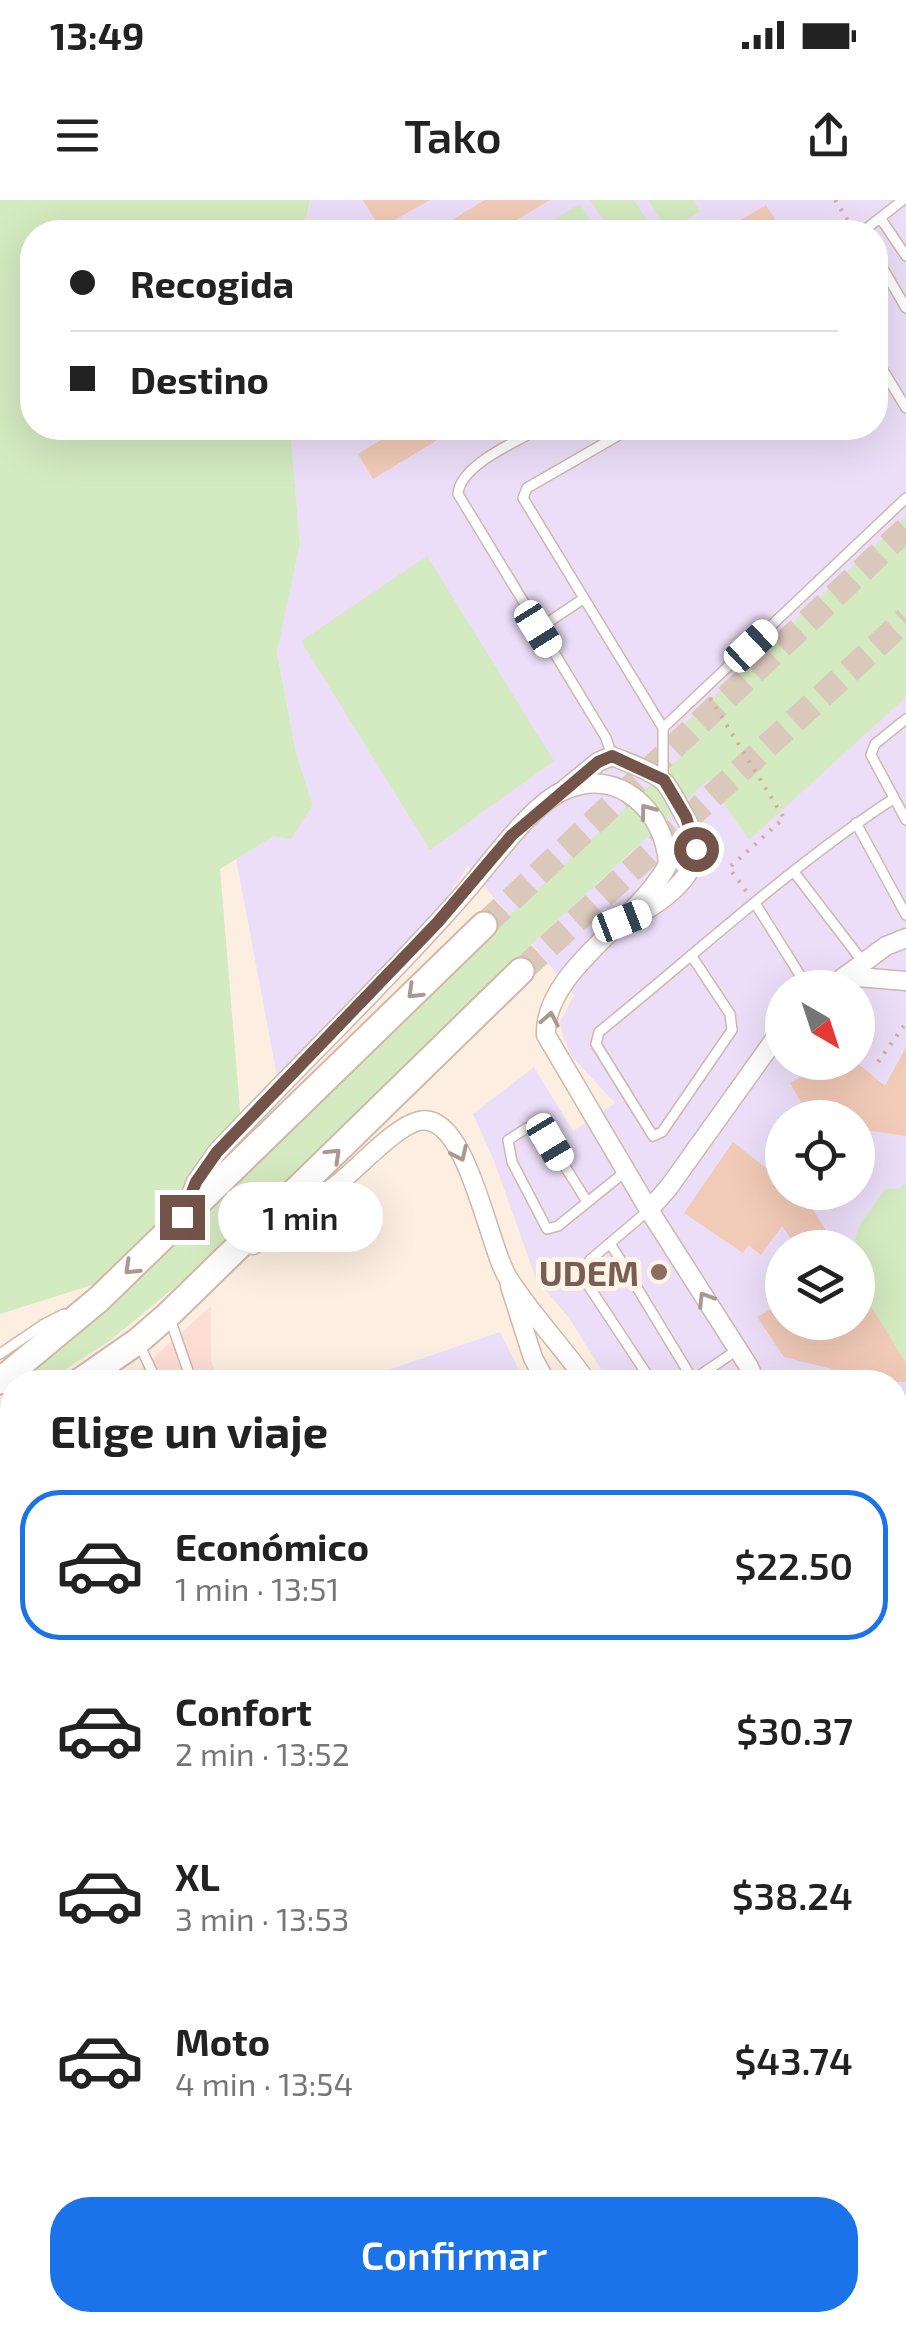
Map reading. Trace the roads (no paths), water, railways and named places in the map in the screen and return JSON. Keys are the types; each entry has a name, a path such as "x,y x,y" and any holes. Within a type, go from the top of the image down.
{"main road":[{"path":"13,1370 99,1299 484,925"},
{"path":"97,1370 138,1341 219,1267 521,971"}],"street":[{"path":"182,1217 196,1182 217,1152 438,922 512,835 598,762 612,756 664,780 692,833 696,849 678,884 643,913 622,921"},
{"path":"565,789 595,784 635,794 667,842 668,864 622,921 564,982 546,1019 546,1034 552,1050 748,1370"},
{"path":"853,970 906,938"},
{"path":"875,978 906,981"},
{"path":"649,1210 669,1188 765,1053"},
{"path":"219,1267 336,1186 406,1126 432,1120 450,1132 540,1370"},
{"path":"506,1276 579,1370"}],"lane":[{"path":"881,219 903,200"},
{"path":"888,229 906,256"},
{"path":"888,277 906,308"},
{"path":"888,378 906,408"},
{"path":"520,440 467,472 458,486 458,494 606,738 612,756"},
{"path":"611,440 524,493 528,510 663,728 664,780"},
{"path":"663,728 906,498"},
{"path":"538,629 583,600"},
{"path":"906,735 903,722 872,749 875,766 906,820"},
{"path":"691,955 730,1014 732,1030 662,1132 653,1136 605,1060 596,1037 691,955 755,903 856,823 893,799"},
{"path":"856,823 906,914"},
{"path":"794,872 863,962"},
{"path":"755,903 797,970"},
{"path":"586,1200 544,1134 527,1128 508,1140 512,1162 547,1230 558,1226 626,1171"},
{"path":"644,1370 584,1274 590,1260 649,1210"},
{"path":"610,1243 685,1370"},
{"path":"0,1354 44,1324 99,1299"},
{"path":"168,1314 188,1370"},
{"path":"138,1341 151,1370"},
{"path":"707,1370 737,1350"},
{"path":"105,1370 114,1359"}],"tunnel":[{"path":"484,925 906,529"},
{"path":"521,971 906,619"}],"place":[{"name":"UDEM","path":"659,1272"}]}
